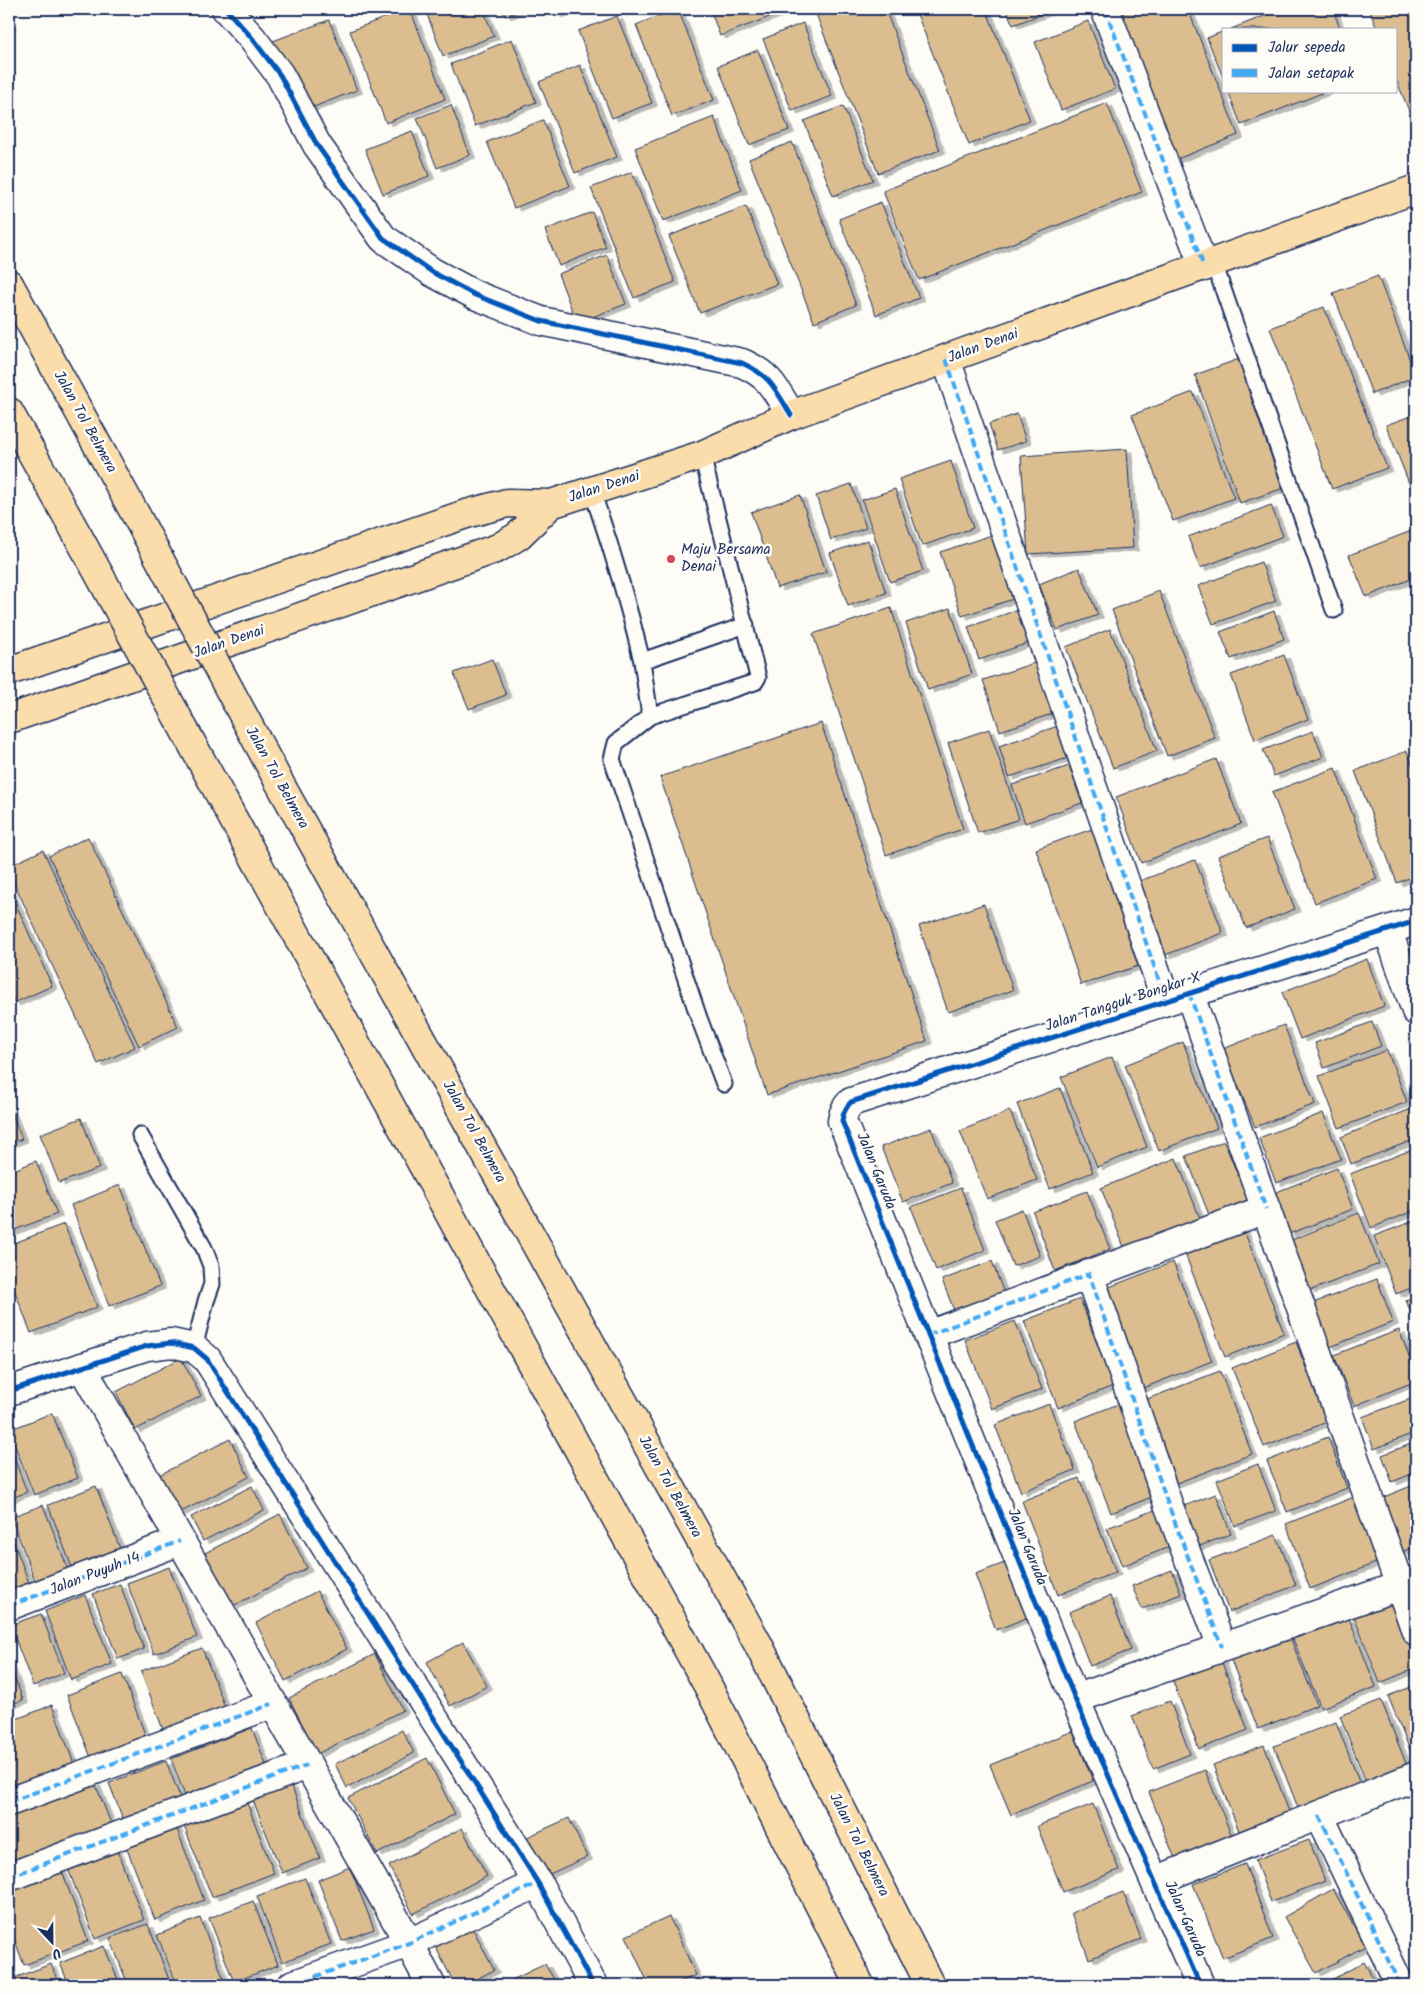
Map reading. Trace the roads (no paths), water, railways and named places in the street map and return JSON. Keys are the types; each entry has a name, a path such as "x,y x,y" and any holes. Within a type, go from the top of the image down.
{"main road":[{"name":"Jalan Denai","path":"9,671 466,514 507,503 551,504 702,455 791,415 1416,189"},
{"name":"Jalan Tol Belmera","path":"9,284 279,782 758,1644 930,1985"},
{"path":"9,412 702,1676 860,1985"},
{"name":"Jalan Denai","path":"9,719 498,548 518,536 551,504"}],"street":[{"path":"226,9 252,38 280,76 316,145 383,238 432,272 475,295 541,320 742,363 759,371 772,384 791,415"},
{"path":"1105,9 1209,265"},
{"path":"946,359 1177,997 1266,1209 1408,1583 1416,1631"},
{"name":"Jalan Tangguk Bongkar X","path":"843,1114 852,1102 1416,921"},
{"path":"1388,931 1416,1011"},
{"name":"Jalan Garuda","path":"843,1114 842,1121 1075,1699 1200,1985"},
{"path":"928,1335 1266,1209"},
{"path":"1089,1274 1168,1504 1222,1647"},
{"path":"9,1391 146,1346 171,1343 194,1348 207,1359 538,1883 593,1985"},
{"path":"82,1367 409,1943 430,1985"},
{"name":"Jalan Puyuh 14","path":"9,1606 180,1541"},
{"path":"1075,1699 1408,1583"},
{"path":"9,1802 272,1704"},
{"path":"9,1877 307,1765"},
{"path":"1154,1881 1416,1776"},
{"path":"1319,1815 1400,1985"},
{"path":"292,1985 409,1943 538,1883"}],"lane":[{"path":"1209,265 1334,610"},
{"path":"702,455 758,677 754,682 650,716 616,743 612,759 699,1018 724,1084"},
{"path":"592,491 633,623 642,661 650,716"},
{"path":"642,661 746,626"},
{"path":"140,1136 204,1248 212,1266 212,1284 194,1348"}],"place":[{"name":"Maju Bersama Denai","path":"671,559"}]}
